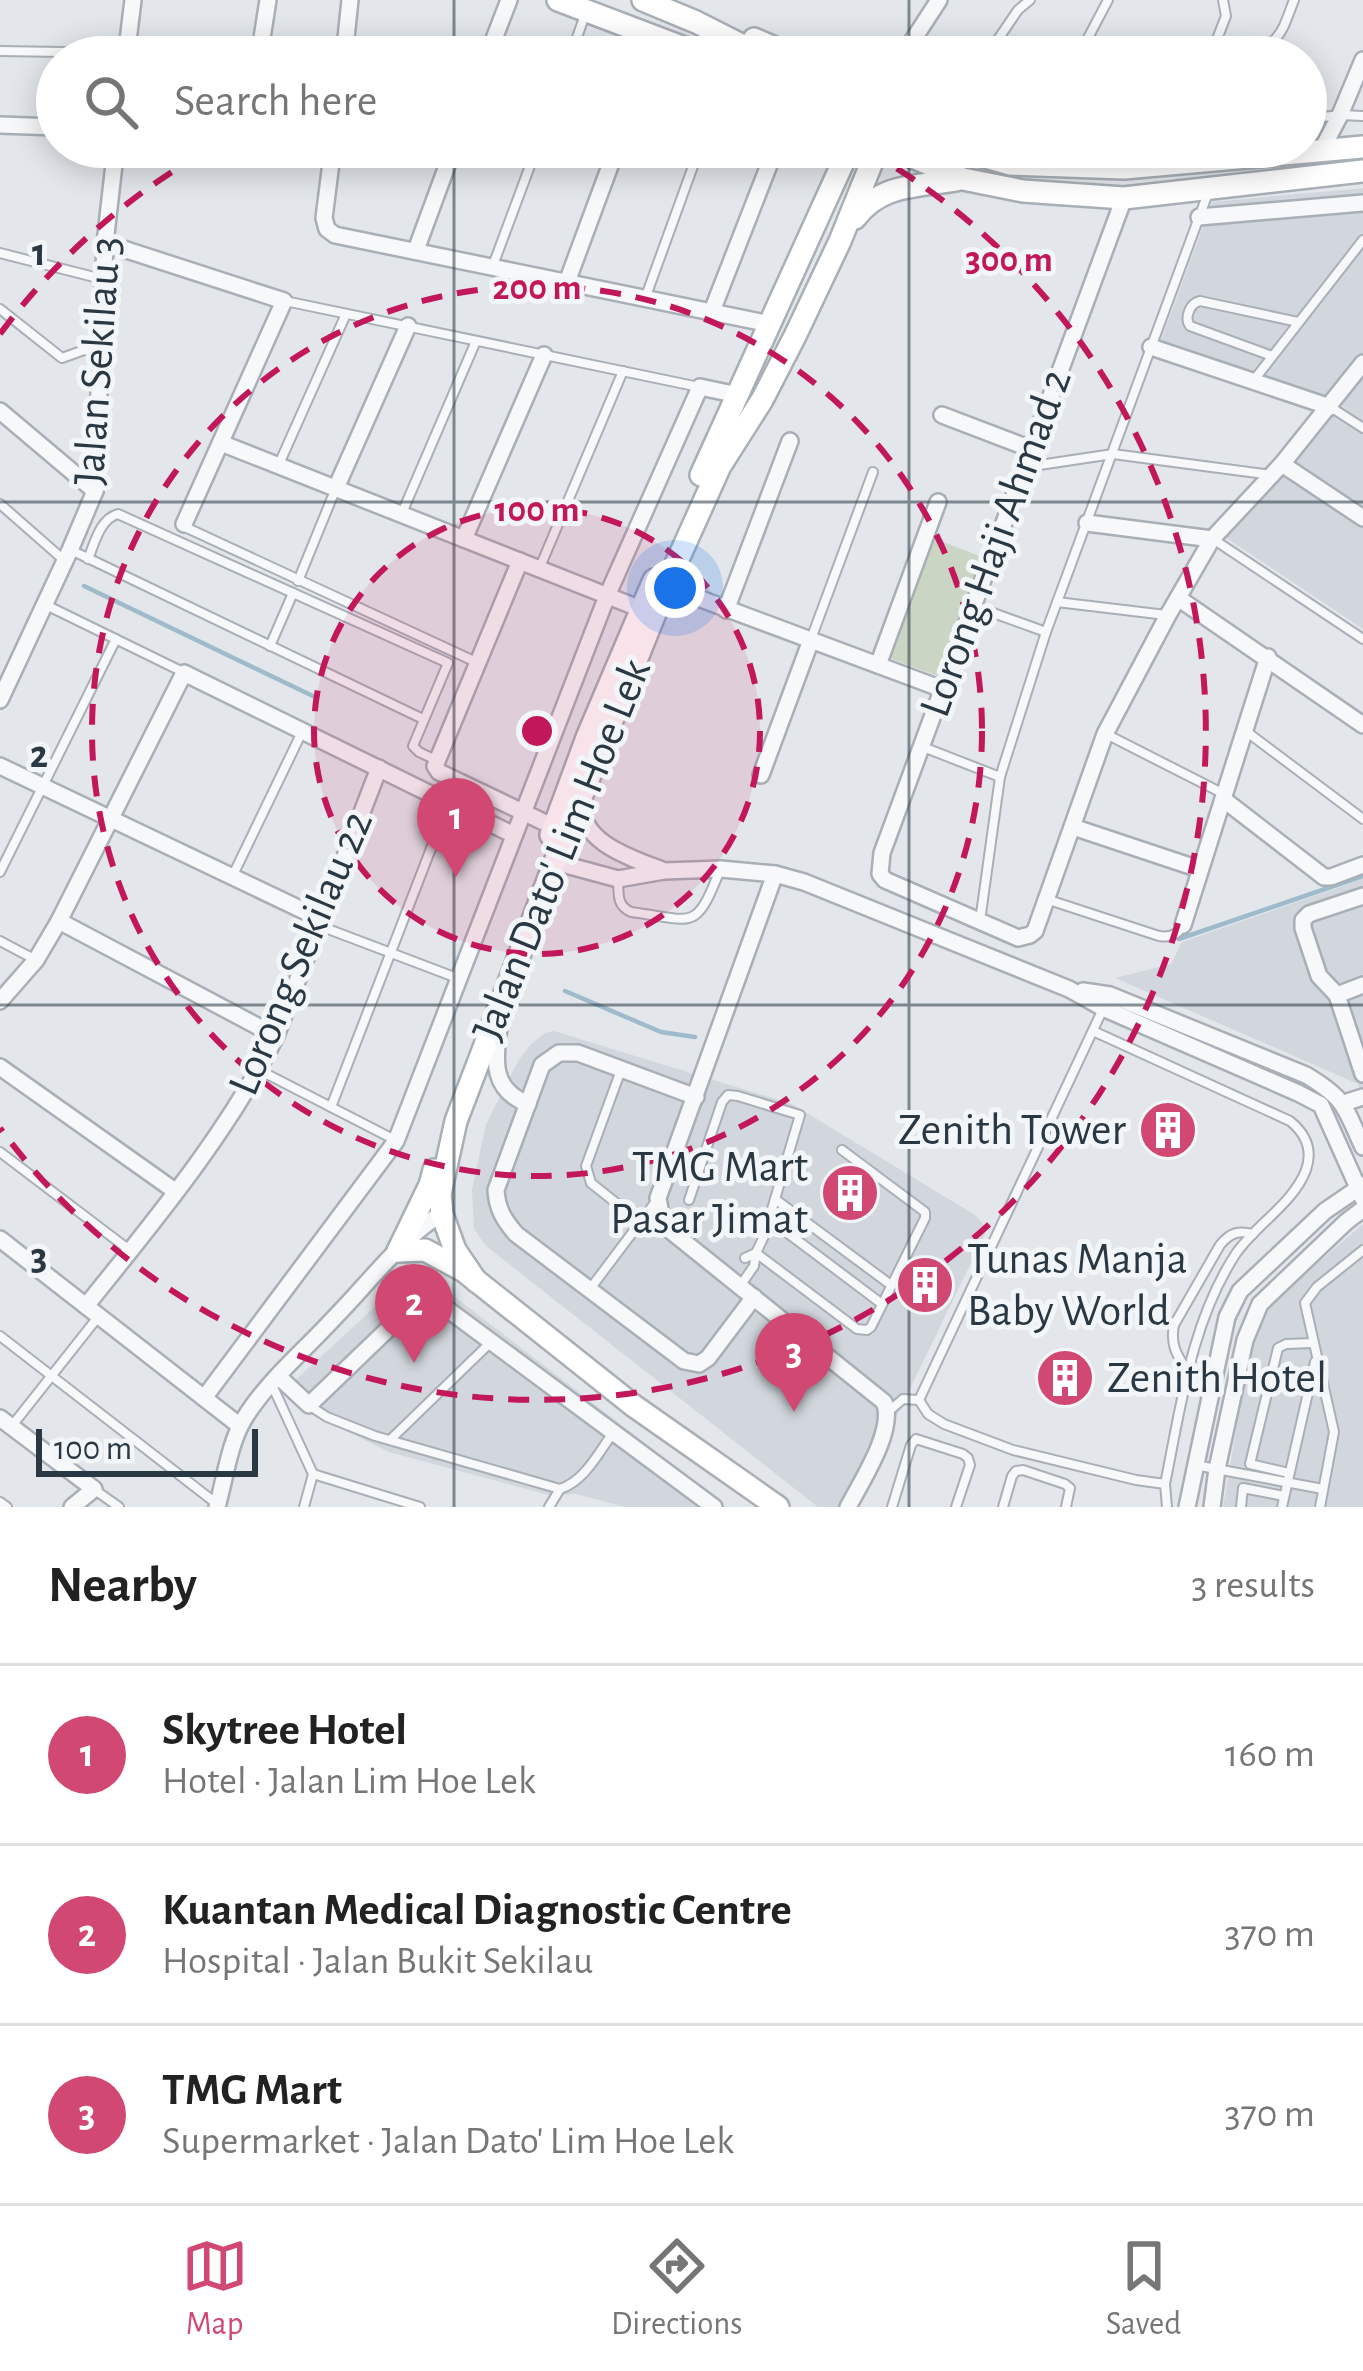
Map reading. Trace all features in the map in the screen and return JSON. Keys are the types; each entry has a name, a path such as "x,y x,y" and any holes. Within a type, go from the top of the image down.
{"street":[{"path":"128,36 133,0"},
{"path":"262,36 268,0"},
{"path":"346,36 350,0"},
{"path":"495,36 508,0"},
{"path":"558,0 634,36"},
{"path":"643,0 724,36"},
{"path":"916,36 939,0"},
{"path":"696,22 743,36"},
{"path":"1327,139 1363,60"},
{"path":"0,125 36,127"},
{"path":"1327,151 1363,147"},
{"name":"Jalan Sekilau 3","path":"1,695 95,491 105,243 114,168"},
{"path":"330,168 324,218 335,235 770,324"},
{"path":"416,250 446,168"},
{"path":"567,282 609,168"},
{"path":"712,310 768,168"},
{"path":"834,168 835,182"},
{"name":"Jalan Dato' Lim Hoe Lek","path":"437,1176 648,612 738,395 841,168"},
{"name":"Jalan Dato' Lim Hoe Lek","path":"470,1276 437,1176 442,1133 588,735 648,612 666,586 720,466 762,400 840,241 870,168"},
{"path":"939,168 1023,191 1124,198 1363,171"},
{"path":"840,241 859,212 883,193 900,186 963,178"},
{"name":"Lorong Haji Ahmad 2","path":"980,922 892,885 880,874 879,864 1124,198"},
{"path":"1199,218 1363,203"},
{"path":"105,243 284,301 184,524"},
{"path":"336,488 408,326"},
{"path":"1151,347 1330,407"},
{"path":"464,539 544,355"},
{"path":"980,922 1018,938 1030,935 1039,925 1105,734 1168,615 1212,539 1277,469 1363,363"},
{"path":"204,1398 396,1141 607,596 700,387 738,395"},
{"path":"0,411 95,491"},
{"path":"942,416 1031,449"},
{"path":"726,610 790,441"},
{"path":"221,442 648,612"},
{"path":"1277,469 1363,518"},
{"path":"878,665 938,502"},
{"path":"1087,523 1212,539"},
{"path":"520,561 435,766 554,826"},
{"path":"666,586 942,689"},
{"path":"1178,598 1363,725"},
{"path":"761,775 811,640"},
{"path":"1183,925 1268,657"},
{"path":"0,1001 36,960 59,921 184,673 514,835"},
{"path":"0,766 320,922"},
{"name":"Lorong Sekilau 22","path":"92,1311 259,1070 379,768"},
{"path":"582,796 580,814 590,830 626,856 664,871"},
{"path":"1224,796 1324,877 1363,865"},
{"path":"1073,827 1199,869"},
{"path":"555,862 618,879 721,869 804,881 1069,989 1306,1075 1344,1103 1363,1147"},
{"path":"776,874 658,1198 661,1215 672,1232 880,1398 888,1411 883,1436 848,1507"},
{"path":"1362,1069 1337,995 1319,976 1303,920 1363,896"},
{"path":"59,921 276,1036"},
{"path":"989,957 999,930"},
{"path":"523,944 499,1026 496,1066 501,1085 511,1097 528,1104"},
{"path":"1337,995 1363,986"},
{"path":"1107,1002 1321,1105 1361,1190 1325,1211 1240,1291 1226,1317 1187,1507"},
{"path":"696,1097 578,1052 559,1053 542,1065 496,1190 497,1203 515,1234 692,1364 708,1358 754,1297"},
{"path":"0,1067 175,1191"},
{"path":"1344,1103 1363,1097"},
{"path":"437,1176 436,1234 470,1276"},
{"path":"398,1251 437,1176"},
{"path":"1213,1507 1245,1340 1260,1304 1363,1209"},
{"path":"217,1506 240,1426 275,1381 436,1217"},
{"path":"0,1239 240,1426"},
{"path":"398,1251 425,1250 470,1276 634,1406 772,1505"},
{"path":"1240,1291 1260,1304"},
{"path":"275,1381 309,1405 412,1306 428,1299 443,1304 714,1507"},
{"path":"1226,1317 1250,1328"},
{"path":"613,1433 634,1406"},
{"path":"6,1422 94,1489 72,1507"}],"lane":[{"path":"1000,36 1030,0"},
{"path":"1089,36 1108,0"},
{"path":"1218,36 1226,16 1223,0"},
{"path":"1279,36 1294,0"},
{"path":"577,36 586,11"},
{"path":"0,51 36,52"},
{"path":"1327,117 1363,116"},
{"path":"492,268 529,168"},
{"path":"646,296 692,168"},
{"path":"980,922 1000,777 1046,632 1211,186"},
{"path":"1254,380 1363,240"},
{"path":"0,253 104,280"},
{"path":"284,301 700,387"},
{"path":"1272,356 1190,326 1187,316 1192,304 1200,301 1298,322"},
{"path":"0,309 62,358 84,350 99,353"},
{"path":"279,465 346,314"},
{"path":"402,514 476,341"},
{"path":"539,569 623,371"},
{"path":"1330,407 1363,428"},
{"path":"1024,467 1113,454 1277,469"},
{"path":"811,640 873,472"},
{"path":"298,580 336,488"},
{"path":"0,504 68,556 88,559 423,719"},
{"path":"88,559 103,524 118,514 448,663 413,746 436,760"},
{"path":"184,524 187,530 477,662"},
{"path":"1212,539 1363,639"},
{"path":"270,646 293,593"},
{"path":"1057,602 1168,615"},
{"path":"44,604 184,673"},
{"path":"973,606 1046,632"},
{"path":"0,872 116,639"},
{"path":"232,877 303,731"},
{"path":"1246,731 1363,819"},
{"path":"1105,734 1224,796"},
{"path":"921,746 1000,777"},
{"path":"331,1107 448,802"},
{"path":"618,879 624,909 688,920 706,906 721,869"},
{"path":"1048,899 1160,936 1171,936 1183,925"},
{"path":"320,922 458,979"},
{"path":"0,941 36,960"},
{"path":"919,1400 1107,1002"},
{"path":"1093,1031 1297,1127 1308,1144 1306,1168 1292,1193 1237,1252 1193,1346 1165,1484 1167,1507"},
{"path":"622,1069 586,1166 591,1184 640,1222"},
{"path":"259,1070 396,1141"},
{"path":"689,1200 728,1095 800,1115 754,1266 735,1282"},
{"path":"756,1253 857,1328 871,1327 925,1212 842,1150"},
{"path":"0,1152 130,1250"},
{"path":"589,1290 658,1198"},
{"path":"775,1199 891,1285"},
{"path":"770,1219 882,1304"},
{"path":"1188,1372 1175,1352 1174,1325 1220,1245 1229,1235 1253,1234"},
{"path":"1320,1507 1334,1432 1305,1303 1317,1286 1363,1250"},
{"path":"735,1282 745,1258 756,1253"},
{"path":"745,1258 754,1266"},
{"path":"1221,1280 1240,1291"},
{"path":"1208,1308 1226,1317"},
{"path":"6,1422 52,1376 92,1311"},
{"path":"0,1336 217,1506"},
{"path":"389,1440 492,1341"},
{"path":"1241,1507 1278,1348 1313,1343"},
{"path":"1244,1487 1283,1502 1316,1357"},
{"path":"275,1381 313,1474 304,1507"},
{"path":"888,1411 903,1399 919,1400"},
{"path":"919,1400 928,1414 944,1424 1013,1450 1165,1484"},
{"path":"309,1405 327,1417 389,1440 560,1490"},
{"path":"549,1507 560,1490 579,1480 613,1433"},
{"path":"892,1507 916,1439 968,1458 970,1465 956,1507"},
{"path":"1194,1465 1289,1473"},
{"path":"1003,1507 1012,1476 1023,1470 1070,1488 1066,1507"},
{"path":"1249,1470 1286,1484 1323,1489"},
{"path":"313,1474 420,1507"},
{"path":"94,1489 118,1507"}],"shaded area":[{"path":"1363,188 1363,629 1219,533 1338,403 1160,343 1212,202"},
{"path":"1363,879 1363,1102 1358,1084 1115,978 1171,964 1182,942"},
{"path":"554,1031 792,1104 983,1224 986,1232 887,1436 859,1507 818,1507 486,1246 474,1229 472,1190 486,1124 518,1061 531,1044"},
{"path":"1363,1224 1363,1507 1223,1507 1252,1338 1271,1303"},
{"path":"417,1268 718,1499 713,1507 625,1507 576,1494 549,1495 389,1452 318,1417 287,1388"}],"green space":[{"path":"933,538 982,557 938,676 889,658"}],"waterway":[{"path":"84,586 315,697"},
{"path":"1179,939 1363,876"},
{"path":"565,991 661,1032 695,1037"}],"place":[{"name":"Skytree Hotel","path":"456,877"},
{"name":"Zenith Tower","path":"1168,1130"},
{"name":"TMG Mart Pasar Jimat","path":"850,1193"},
{"name":"Tunas Manja Baby World","path":"925,1285"},
{"name":"Kuantan Medical Diagnostic Centre","path":"414,1363"},
{"name":"Zenith Hotel","path":"1065,1378"},
{"name":"TMG Mart","path":"794,1412"}]}
